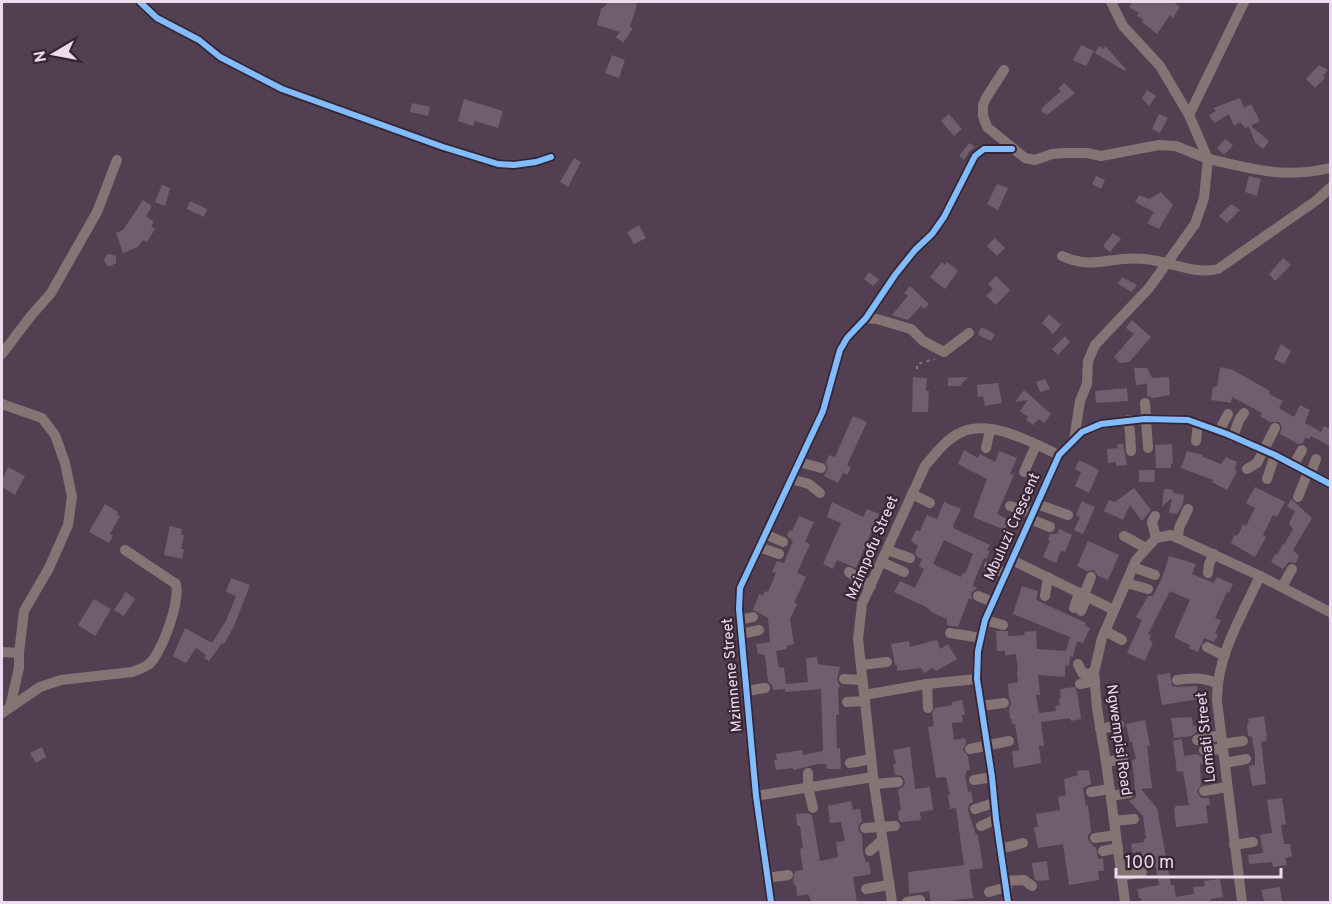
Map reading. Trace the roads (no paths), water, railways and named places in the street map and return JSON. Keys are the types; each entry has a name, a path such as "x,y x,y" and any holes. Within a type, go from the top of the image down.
{"street":[{"path":"140,2 157,18 199,40 220,57 282,89 443,147 498,164 514,165 551,157"},
{"path":"1074,440 1080,400 1087,384 1088,361 1095,345 1149,288 1182,244 1197,219 1207,183 1208,159 1188,115 1160,66 1124,26 1111,2"},
{"path":"1188,115 1244,2"},
{"path":"1004,70 986,98 983,105 983,116 987,127 1025,158 1035,160 1052,154 1087,153 1101,156 1159,146 1176,147 1208,159 1280,174 1306,174 1330,168"},
{"name":"Mzimnene Street","path":"771,903 756,796 741,634 740,588 824,411 835,364 847,338 866,318 895,275 915,250 932,234 944,217 975,156 984,149 1012,149"},
{"path":"2,354 51,293 97,212 117,160"},
{"path":"1062,256 1087,264 1121,258 1145,259 1206,272 1218,269 1317,200 1330,188"},
{"path":"866,318 911,329 923,341 944,352 969,333"},
{"path":"1145,403 1148,448"},
{"path":"2,404 42,418 55,435 65,463 72,497 68,525 49,568 24,611 19,653 20,668 6,710"},
{"path":"1233,437 1244,413"},
{"path":"1219,431 1228,414"},
{"name":"Mbuluzi Crescent","path":"1008,903 977,680 978,651 985,620 1059,455 1082,432 1101,424 1145,418 1188,420 1264,450 1330,484"},
{"path":"1128,420 1131,451"},
{"path":"1196,441 1198,423"},
{"path":"1247,469 1257,463 1275,428"},
{"name":"Mzimpofu Street","path":"892,903 880,828 862,680 858,639 862,604 925,466 941,448 962,432 982,429 1009,433 1059,455"},
{"path":"986,448 990,430"},
{"path":"1024,472 1036,445"},
{"path":"1294,464 1302,450"},
{"path":"1267,479 1275,455"},
{"path":"1298,497 1316,459"},
{"path":"800,462 821,468"},
{"path":"791,479 809,484 820,493"},
{"path":"912,494 930,502"},
{"path":"1010,506 1033,512 1068,516"},
{"path":"1178,538 1179,528 1188,509"},
{"path":"1033,512 1050,528"},
{"path":"1155,516 1152,522 1156,538 1171,535 1214,554 1247,563 1260,576 1330,612"},
{"path":"765,534 783,542"},
{"path":"1124,536 1146,548"},
{"name":"Ngwempisi Road","path":"1128,898 1121,876 1094,677 1105,632 1136,560 1156,538"},
{"path":"759,547 779,554"},
{"path":"6,710 40,687 61,680 132,672 152,661 176,606 176,584 125,550"},
{"path":"887,550 910,558"},
{"path":"1208,573 1214,554"},
{"path":"1012,560 1114,610"},
{"path":"882,562 904,572"},
{"path":"989,566 1006,574"},
{"path":"1133,567 1155,575"},
{"path":"1282,587 1292,569"},
{"path":"849,572 871,586"},
{"name":"Lomati Street","path":"1242,902 1216,683 1223,656 1260,576"},
{"path":"1046,596 1048,577"},
{"path":"1078,609 1091,577"},
{"path":"1126,583 1148,589"},
{"path":"978,596 993,602"},
{"path":"740,620 753,617"},
{"path":"985,620 1003,625"},
{"path":"741,634 759,630"},
{"path":"1105,632 1122,640"},
{"path":"950,633 981,638"},
{"path":"1207,647 1223,656"},
{"path":"2,652 19,653"},
{"path":"861,665 886,662"},
{"path":"1078,664 1083,674 1094,677"},
{"path":"944,671 945,682"},
{"path":"1080,684 1094,677"},
{"path":"844,679 862,680"},
{"path":"1177,680 1209,679 1216,683"},
{"path":"847,702 927,684 977,680"},
{"path":"927,684 928,708"},
{"path":"747,691 765,688"},
{"path":"981,706 1004,703"},
{"path":"1100,729 1119,725"},
{"path":"1197,740 1222,743 1243,741"},
{"path":"970,749 1009,741"},
{"path":"1204,750 1222,743"},
{"path":"850,763 871,759"},
{"path":"1106,762 1122,759"},
{"path":"1224,763 1246,759"},
{"path":"807,773 813,808"},
{"path":"974,780 992,777"},
{"path":"756,796 874,780 898,782"},
{"path":"1204,791 1227,787"},
{"path":"1091,792 1129,793"},
{"path":"975,809 994,803"},
{"path":"981,826 996,819"},
{"path":"1114,821 1134,819"},
{"path":"865,828 895,826"},
{"path":"1095,838 1116,835"},
{"path":"870,851 882,840"},
{"path":"1234,845 1253,842"},
{"path":"1000,849 1023,843"},
{"path":"1103,851 1118,848"},
{"path":"1121,876 1142,872"},
{"path":"767,878 788,875"},
{"path":"989,892 1006,884 1024,880 1032,886"},
{"path":"866,888 889,885"},
{"path":"907,903 920,900"},
{"path":"1235,903 1242,902"}]}
